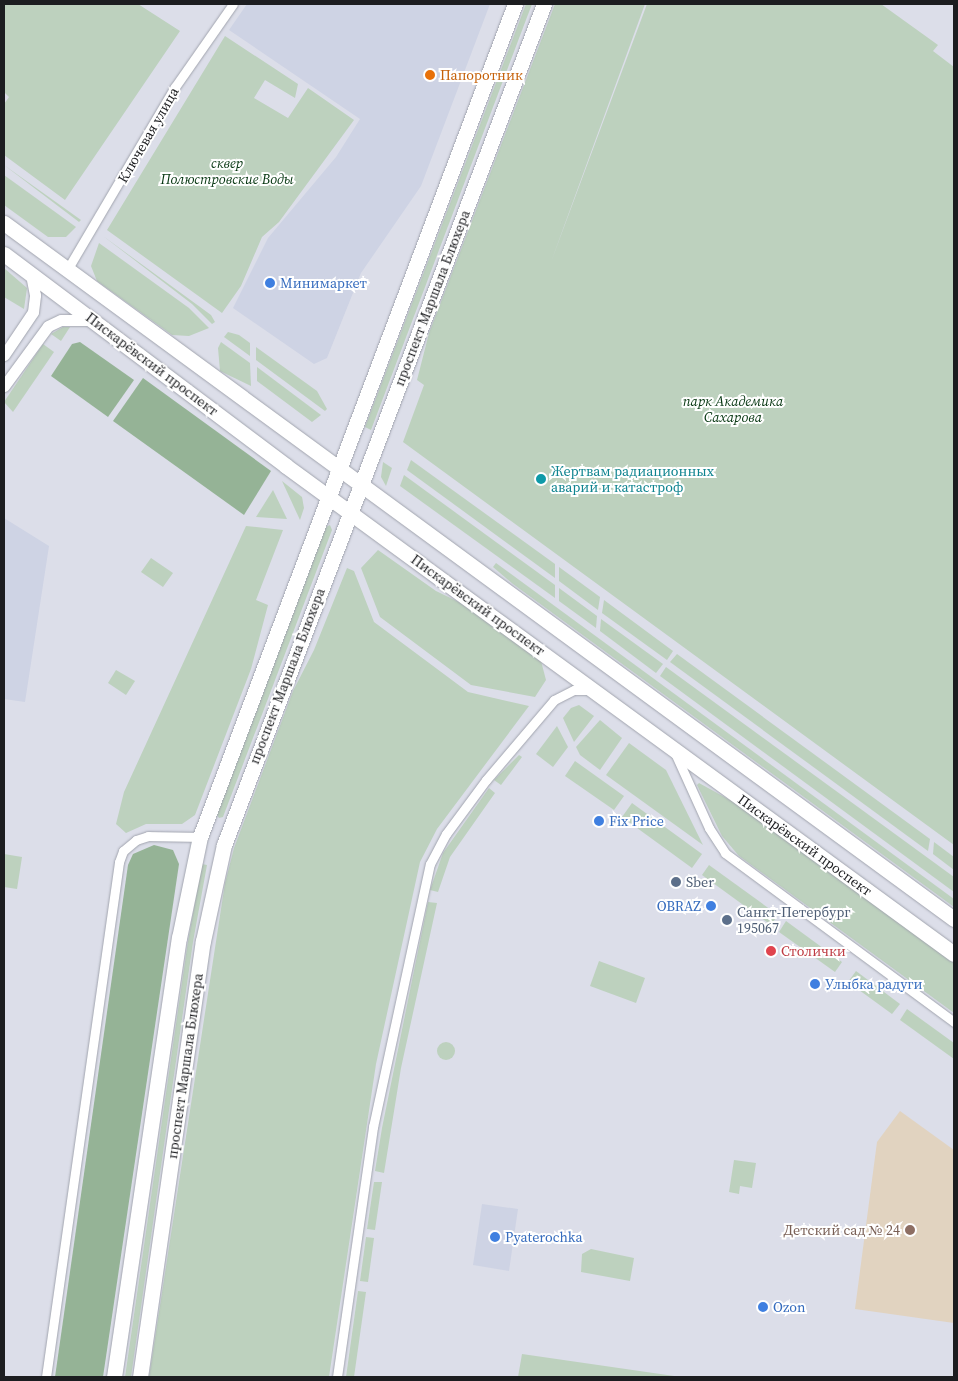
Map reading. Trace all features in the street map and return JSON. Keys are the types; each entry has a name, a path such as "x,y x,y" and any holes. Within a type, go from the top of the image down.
{"main road":[{"name":"проспект Маршала Блюхера","path":"114,1377 178,938 200,837 515,4"},
{"name":"проспект Маршала Блюхера","path":"140,1377 203,941 224,845 544,4"},
{"name":"Пискарёвский проспект","path":"4,223 340,466 465,564 954,919"},
{"name":"Пискарёвский проспект","path":"4,254 328,496 954,954"},
{"path":"200,837 224,845"}],"street":[{"name":"Ключевая улица","path":"67,270 175,87 233,4"},
{"path":"4,355 33,312 35,295 31,274"},
{"path":"4,386 48,326 62,320 94,320"},
{"path":"337,1377 373,1126 430,864 446,834 486,780 554,700 574,690 593,690"},
{"path":"673,748 709,828 725,853 954,1022"},
{"path":"46,1377 118,862 123,851 136,840 148,836 200,837"}],"shaded area":[{"path":"247,4 490,4 421,186 361,273 327,358 314,364 233,308 268,238 336,157 360,119 229,30"},
{"path":"4,518 49,546 25,702 4,699"},
{"name":"Детский сад № 24","path":"900,1111 954,1150 954,1323 855,1309 877,1142"},
{"name":"Pyaterochka","path":"482,1204 518,1209 509,1271 473,1265"}],"green space":[{"path":"4,4 138,4 180,31 65,200 4,155 4,104 9,97 4,92"},
{"path":"526,4 532,4 371,430 365,427"},
{"name":"парк Академика Сахарова","path":"555,4 645,4 551,262 647,4 881,4 938,45 933,51 954,67 954,845 403,442 424,385 417,380 429,333"},
{"name":"сквер Полюстровские Воды","path":"225,36 298,84 295,98 265,80 254,98 288,118 308,88 354,120 279,222 262,237 241,286 222,313 107,230"},
{"path":"4,165 81,220 79,222"},
{"path":"4,175 76,227 66,237 48,237 4,205"},
{"path":"103,236 211,315 215,322 212,324 192,304"},
{"path":"99,243 189,308 209,328 189,336 172,335 97,281 91,266"},
{"path":"4,268 27,288 24,309 4,297"},
{"path":"63,327 70,327 61,341 51,334"},
{"path":"228,332 239,335 250,343 250,356 224,337"},
{"path":"80,342 134,380 108,417 51,376 72,344"},
{"path":"221,342 250,363 251,386 220,371 218,348"},
{"path":"43,344 54,352 13,412 4,402"},
{"path":"256,347 317,391 327,409 325,411 256,360"},
{"path":"257,367 321,415 312,422 257,381"},
{"path":"143,378 271,471 244,515 113,421"},
{"path":"411,460 555,564 555,578 407,470"},
{"path":"383,462 392,468 386,486 381,477"},
{"path":"404,475 555,585 555,598 400,486"},
{"path":"282,481 302,497 304,508 300,520"},
{"path":"273,490 287,519 256,517"},
{"path":"330,525 332,530 223,817 219,818 217,815 326,527"},
{"path":"246,526 283,530 256,600 268,605 251,669 195,815 182,824 146,824 126,833 116,824 124,792"},
{"path":"378,550 436,591 467,606 541,661 546,680 535,697 471,685 380,617 361,568"},
{"path":"151,558 173,573 163,587 141,572"},
{"path":"496,563 954,899 954,907 513,584 493,567"},
{"path":"559,567 600,597 598,610 559,581"},
{"path":"347,568 354,571 374,622 468,692 529,706 437,829 420,862 376,1064 329,1377 149,1377 225,883 234,848 293,691 314,650"},
{"path":"559,588 597,616 596,628 559,601"},
{"path":"604,600 673,651 667,660 602,613"},
{"path":"601,619 663,664 656,673 600,631"},
{"path":"677,654 930,839 928,851 670,662"},
{"path":"666,667 954,877 954,892 660,676"},
{"path":"116,670 135,681 126,695 108,683"},
{"path":"579,705 594,716 574,742 563,718 571,708"},
{"path":"600,720 622,738 600,770 580,755 576,747"},
{"path":"557,726 568,747 553,767 536,754"},
{"path":"629,743 666,770 703,845 606,775"},
{"path":"519,755 522,757 501,785 494,780"},
{"path":"575,761 624,796 614,810 565,776"},
{"path":"699,783 739,805 954,963 954,1013 739,856 722,836 697,785"},
{"path":"489,788 495,793 450,857 438,892 430,890 443,853"},
{"path":"632,803 702,854 692,868 622,817"},
{"path":"934,842 954,857 954,870 933,854"},
{"path":"154,845 173,850 179,864 103,1377 55,1377 128,865 133,854"},
{"path":"4,854 22,857 17,889 4,887"},
{"path":"202,864 207,865 193,942 131,1377 125,1377 188,941"},
{"path":"709,865 778,915 771,925 702,875"},
{"path":"428,902 437,903 401,1068 384,1173 375,1171"},
{"path":"786,921 842,962 835,972 779,932"},
{"path":"599,961 645,978 636,1003 590,986"},
{"path":"856,971 900,1004 892,1014 848,982"},
{"path":"907,1009 954,1043 954,1059 900,1020"},
{"path":"446,1042 452,1045 455,1051 452,1057 446,1060 440,1057 437,1051 440,1045"},
{"path":"734,1160 756,1163 752,1188 740,1186 739,1194 729,1192"},
{"path":"374,1182 382,1182 375,1230 367,1229"},
{"path":"366,1237 374,1238 368,1282 360,1281"},
{"path":"591,1249 634,1258 630,1281 581,1272 582,1254"},
{"path":"358,1291 366,1292 354,1377 346,1377"},
{"path":"522,1354 681,1377 518,1377"}],"place":[{"name":"Папоротник","path":"430,75"},
{"name":"Минимаркет","path":"270,283"},
{"name":"Жертвам радиационных аварий и катастроф","path":"541,479"},
{"name":"Fix Price","path":"599,821"},
{"name":"Sber","path":"676,882"},
{"name":"OBRAZ","path":"711,906"},
{"name":"Санкт-Петербург 195067","path":"727,920"},
{"name":"Столички","path":"771,951"},
{"name":"Улыбка радуги","path":"815,984"},
{"name":"Детский сад № 24","path":"910,1230"},
{"name":"Pyaterochka","path":"495,1237"},
{"name":"Ozon","path":"763,1307"}]}
